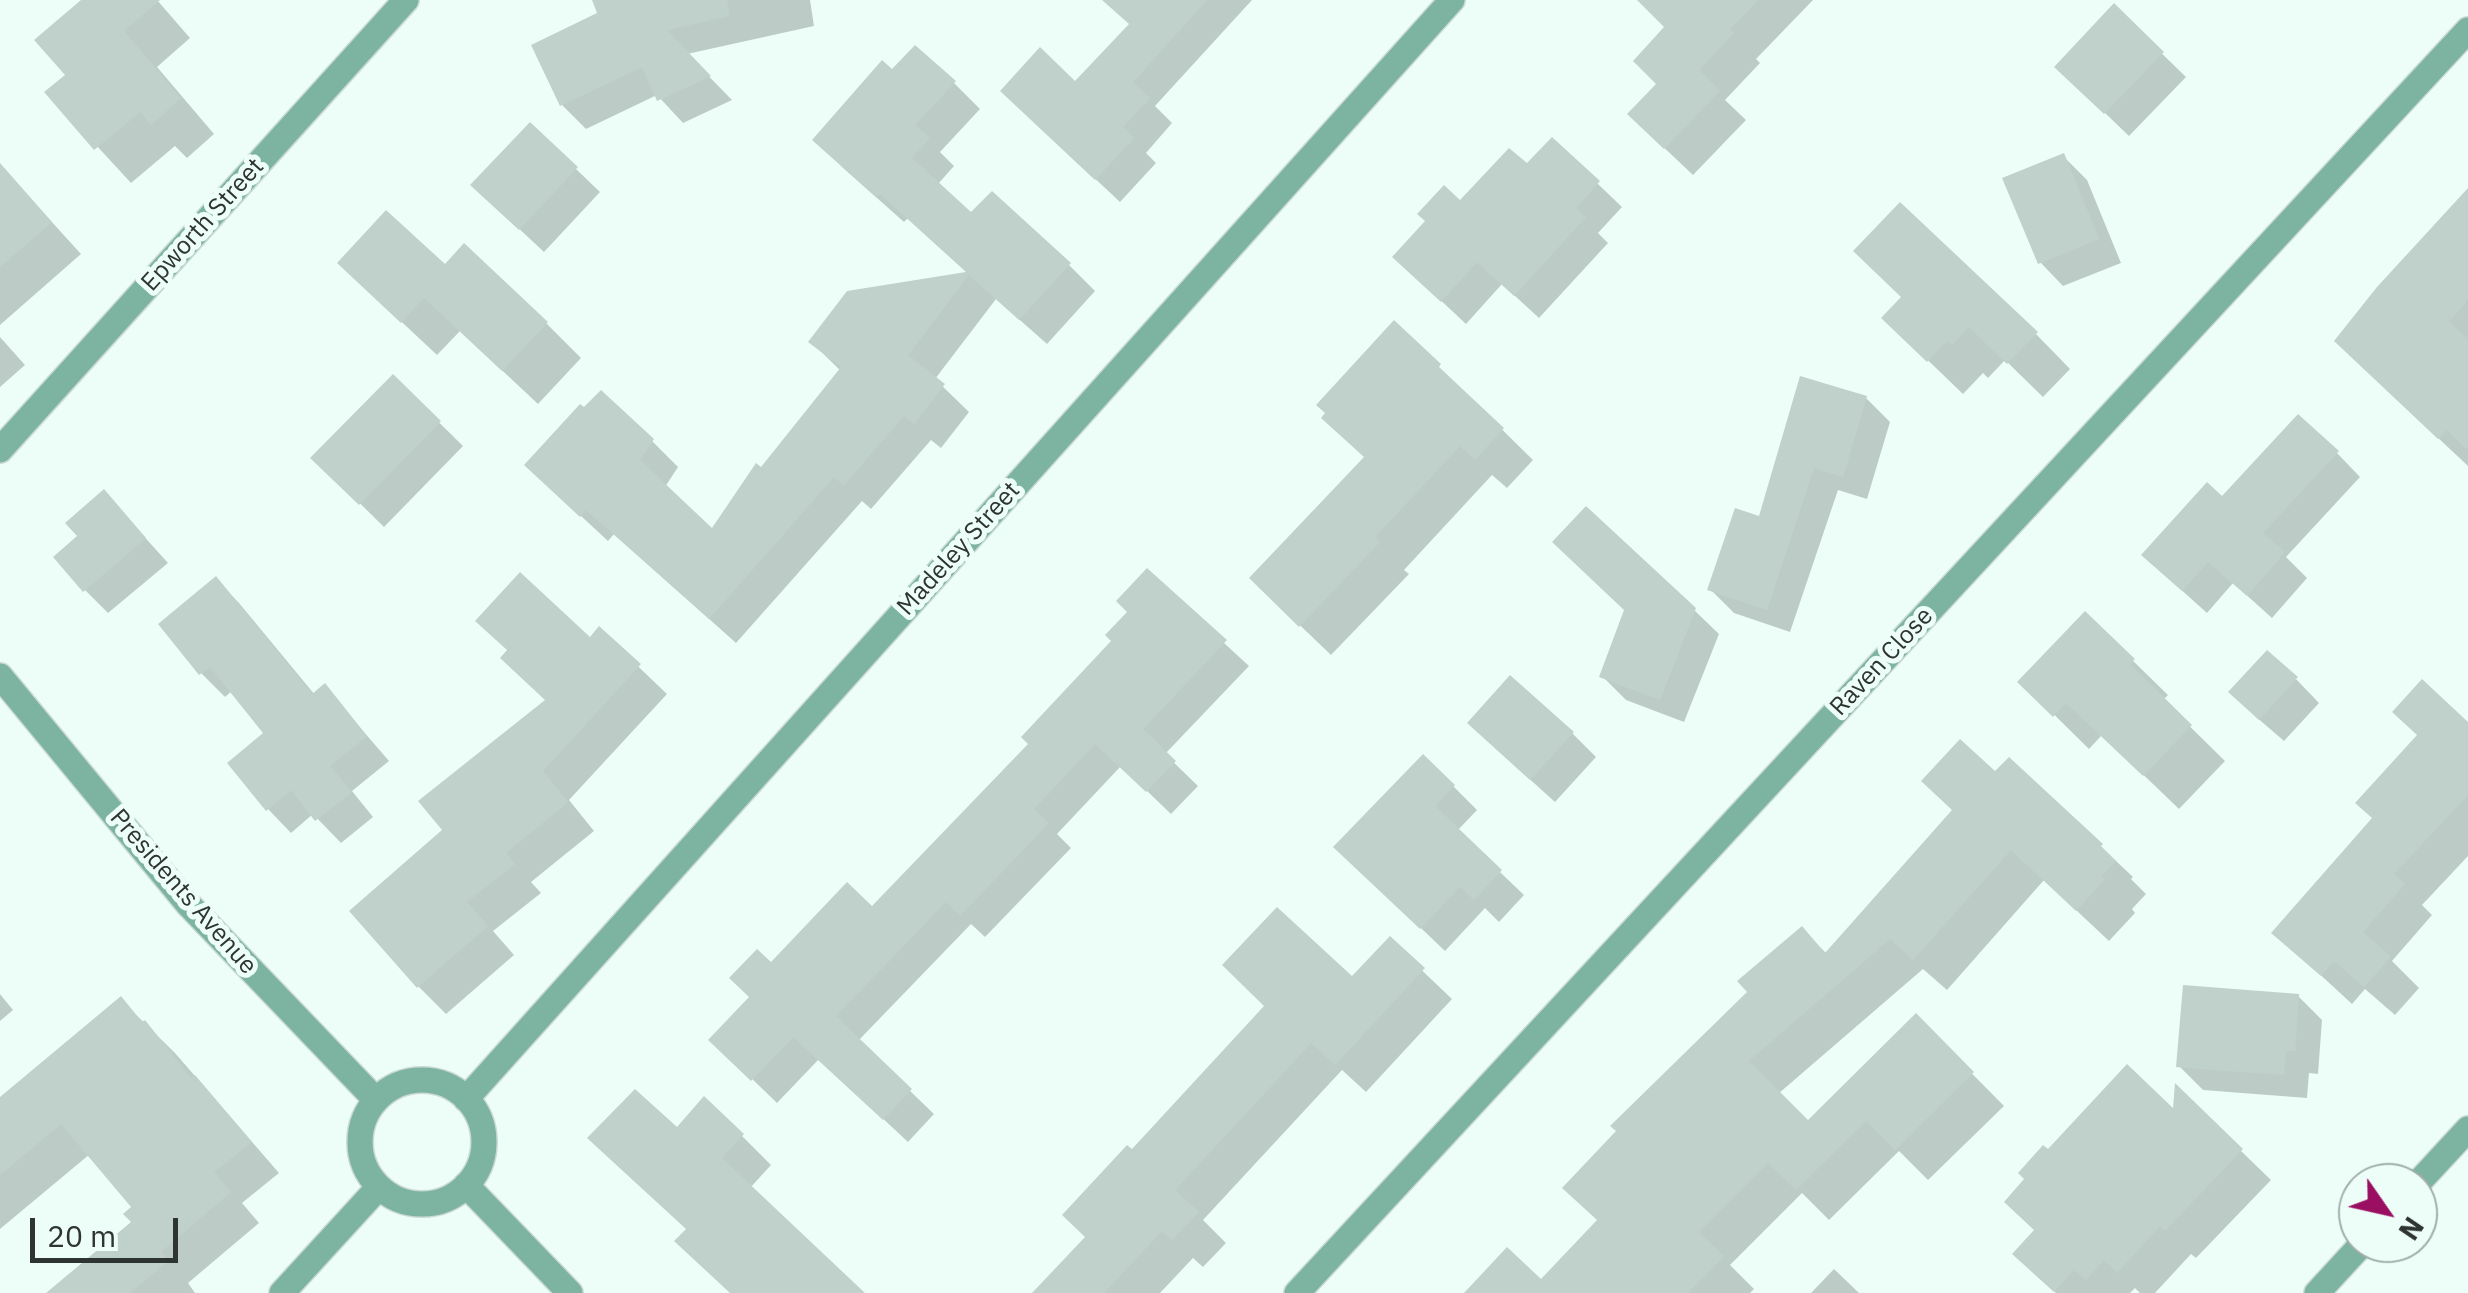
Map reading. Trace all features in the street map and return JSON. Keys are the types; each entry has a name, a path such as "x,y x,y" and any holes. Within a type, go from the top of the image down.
{"street":[{"name":"Epworth Street","path":"0,450 406,0"},
{"name":"Madeley Street","path":"466,1098 1452,0"},
{"name":"Raven Close","path":"1297,1293 2468,30"},
{"name":"Presidents Avenue","path":"0,676 188,904 376,1100"},
{"path":"421,1080 446,1084 466,1098 480,1118 484,1142 480,1165 466,1185 446,1199 423,1204 399,1200 379,1188 364,1168 359,1145 363,1120 376,1100 396,1084 421,1080"},
{"path":"2437,1163 2468,1130"},
{"path":"466,1185 570,1293"},
{"path":"282,1293 379,1188"},
{"path":"2316,1293 2344,1263"}],"building":[{"path":"81,0 160,0 124,31 181,98 151,125 140,112 94,150 44,92 65,75 34,40"},
{"path":"592,0 727,0 729,16 667,30 711,76 657,101 642,67 560,106 531,45 597,13"},
{"path":"1102,0 1207,0 1133,82 1150,98 1123,127 1134,138 1095,180 1000,91 1040,47 1075,81 1129,24"},
{"path":"1637,0 1758,0 1699,70 1720,91 1664,149 1627,114 1656,84 1633,61 1664,27"},
{"path":"2114,3 2164,52 2104,114 2054,67"},
{"path":"915,45 956,81 915,125 930,138 912,158 971,212 992,191 1071,263 1019,320 969,275 908,355 945,384 914,424 904,416 844,485 834,477 709,619 586,510 580,517 524,465 580,404 584,407 601,390 654,439 640,460 712,528 756,463 761,467 841,367 808,342 847,291 966,272 880,194 877,198 812,140 882,60 892,69"},
{"path":"530,122 578,167 519,230 470,185"},
{"path":"1552,137 1600,181 1576,208 1586,217 1514,296 1477,262 1441,302 1392,257 1425,221 1417,214 1444,185 1460,200 1509,148 1527,163"},
{"path":"2064,153 2099,239 2038,264 2002,178"},
{"path":"0,163 52,222 0,267"},
{"path":"2468,188 2468,300 2449,322 2468,339 2468,450 2447,430 2438,439 2334,341 2377,287"},
{"path":"1900,202 2038,332 2007,364 1969,327 1952,345 1947,341 1927,362 1881,318 1901,297 1853,251"},
{"path":"386,210 445,264 464,243 548,322 502,371 424,298 401,323 337,263"},
{"path":"1394,320 1504,428 1475,460 1460,446 1375,537 1380,542 1299,627 1249,578 1364,457 1321,418 1325,413 1316,405"},
{"path":"393,374 441,421 359,505 310,458"},
{"path":"1800,376 1867,396 1843,477 1814,468 1767,610 1707,590 1735,508 1759,516"},
{"path":"2298,414 2339,451 2263,533 2285,552 2247,596 2208,562 2182,591 2141,555 2207,482 2222,496"},
{"path":"104,489 146,538 83,592 53,557 77,536 65,523"},
{"path":"1586,506 1696,608 1660,700 1599,677 1624,610 1552,542"},
{"path":"1147,568 1227,640 1143,729 1176,761 1146,792 1095,744 1034,809 1049,823 960,916 946,902 836,1016 912,1089 883,1120 793,1037 751,1081 708,1040 749,997 729,978 757,949 771,962 847,882 872,906 1028,744 1021,737 1111,641 1105,635 1127,612 1116,601"},
{"path":"520,572 590,637 599,626 641,664 543,771 568,802 506,853 515,864 467,902 488,926 417,988 349,911 442,830 418,801 545,700 500,658 507,650 475,621"},
{"path":"216,576 312,694 325,683 367,736 330,766 352,792 315,821 291,790 266,811 227,763 263,733 210,667 199,675 158,624"},
{"path":"2085,611 2135,659 2130,664 2192,725 2143,776 2066,703 2053,717 2017,682"},
{"path":"2267,650 2298,677 2259,720 2228,692"},
{"path":"1510,675 1574,732 1530,780 1467,723"},
{"path":"2422,679 2468,722 2468,795 2394,874 2405,884 2363,932 2391,957 2364,987 2334,961 2321,976 2271,933 2372,818 2355,803 2417,735 2392,712"},
{"path":"1960,739 1995,771 2009,757 2103,844 2116,861 2101,876 2105,879 2076,911 2011,850 1913,960 1890,939 1749,1061 1808,1120 1916,1013 1974,1072 1895,1150 1866,1121 1796,1190 1768,1163 1699,1232 1724,1256 1688,1293 1464,1293 1507,1247 1541,1279 1597,1220 1562,1188 1616,1131 1610,1126 1747,992 1737,981 1802,926 1825,953 1952,810 1921,781"},
{"path":"1423,754 1455,785 1435,806 1502,870 1474,900 1460,887 1420,929 1333,847"},
{"path":"1277,907 1352,976 1390,936 1425,968 1335,1065 1311,1043 1175,1190 1199,1212 1172,1240 1162,1231 1104,1293 1032,1293 1085,1237 1062,1215 1127,1145 1132,1149 1264,1006 1222,965"},
{"path":"2183,985 2299,994 2295,1051 2286,1051 2284,1075 2176,1067"},
{"path":"121,996 252,1142 214,1172 231,1192 161,1252 168,1261 130,1293 46,1293 131,1222 123,1214 131,1207 61,1124 0,1175 0,1097"},
{"path":"2127,1064 2173,1108 2175,1083 2243,1149 2165,1231 2160,1226 2117,1273 2104,1260 2086,1280 2074,1270 2054,1292 2012,1254 2034,1230 2004,1202 2024,1179 2018,1173 2043,1145 2048,1149"},
{"path":"635,1089 677,1127 704,1096 744,1134 722,1158 865,1293 730,1293 674,1241 686,1229 587,1138"}]}
